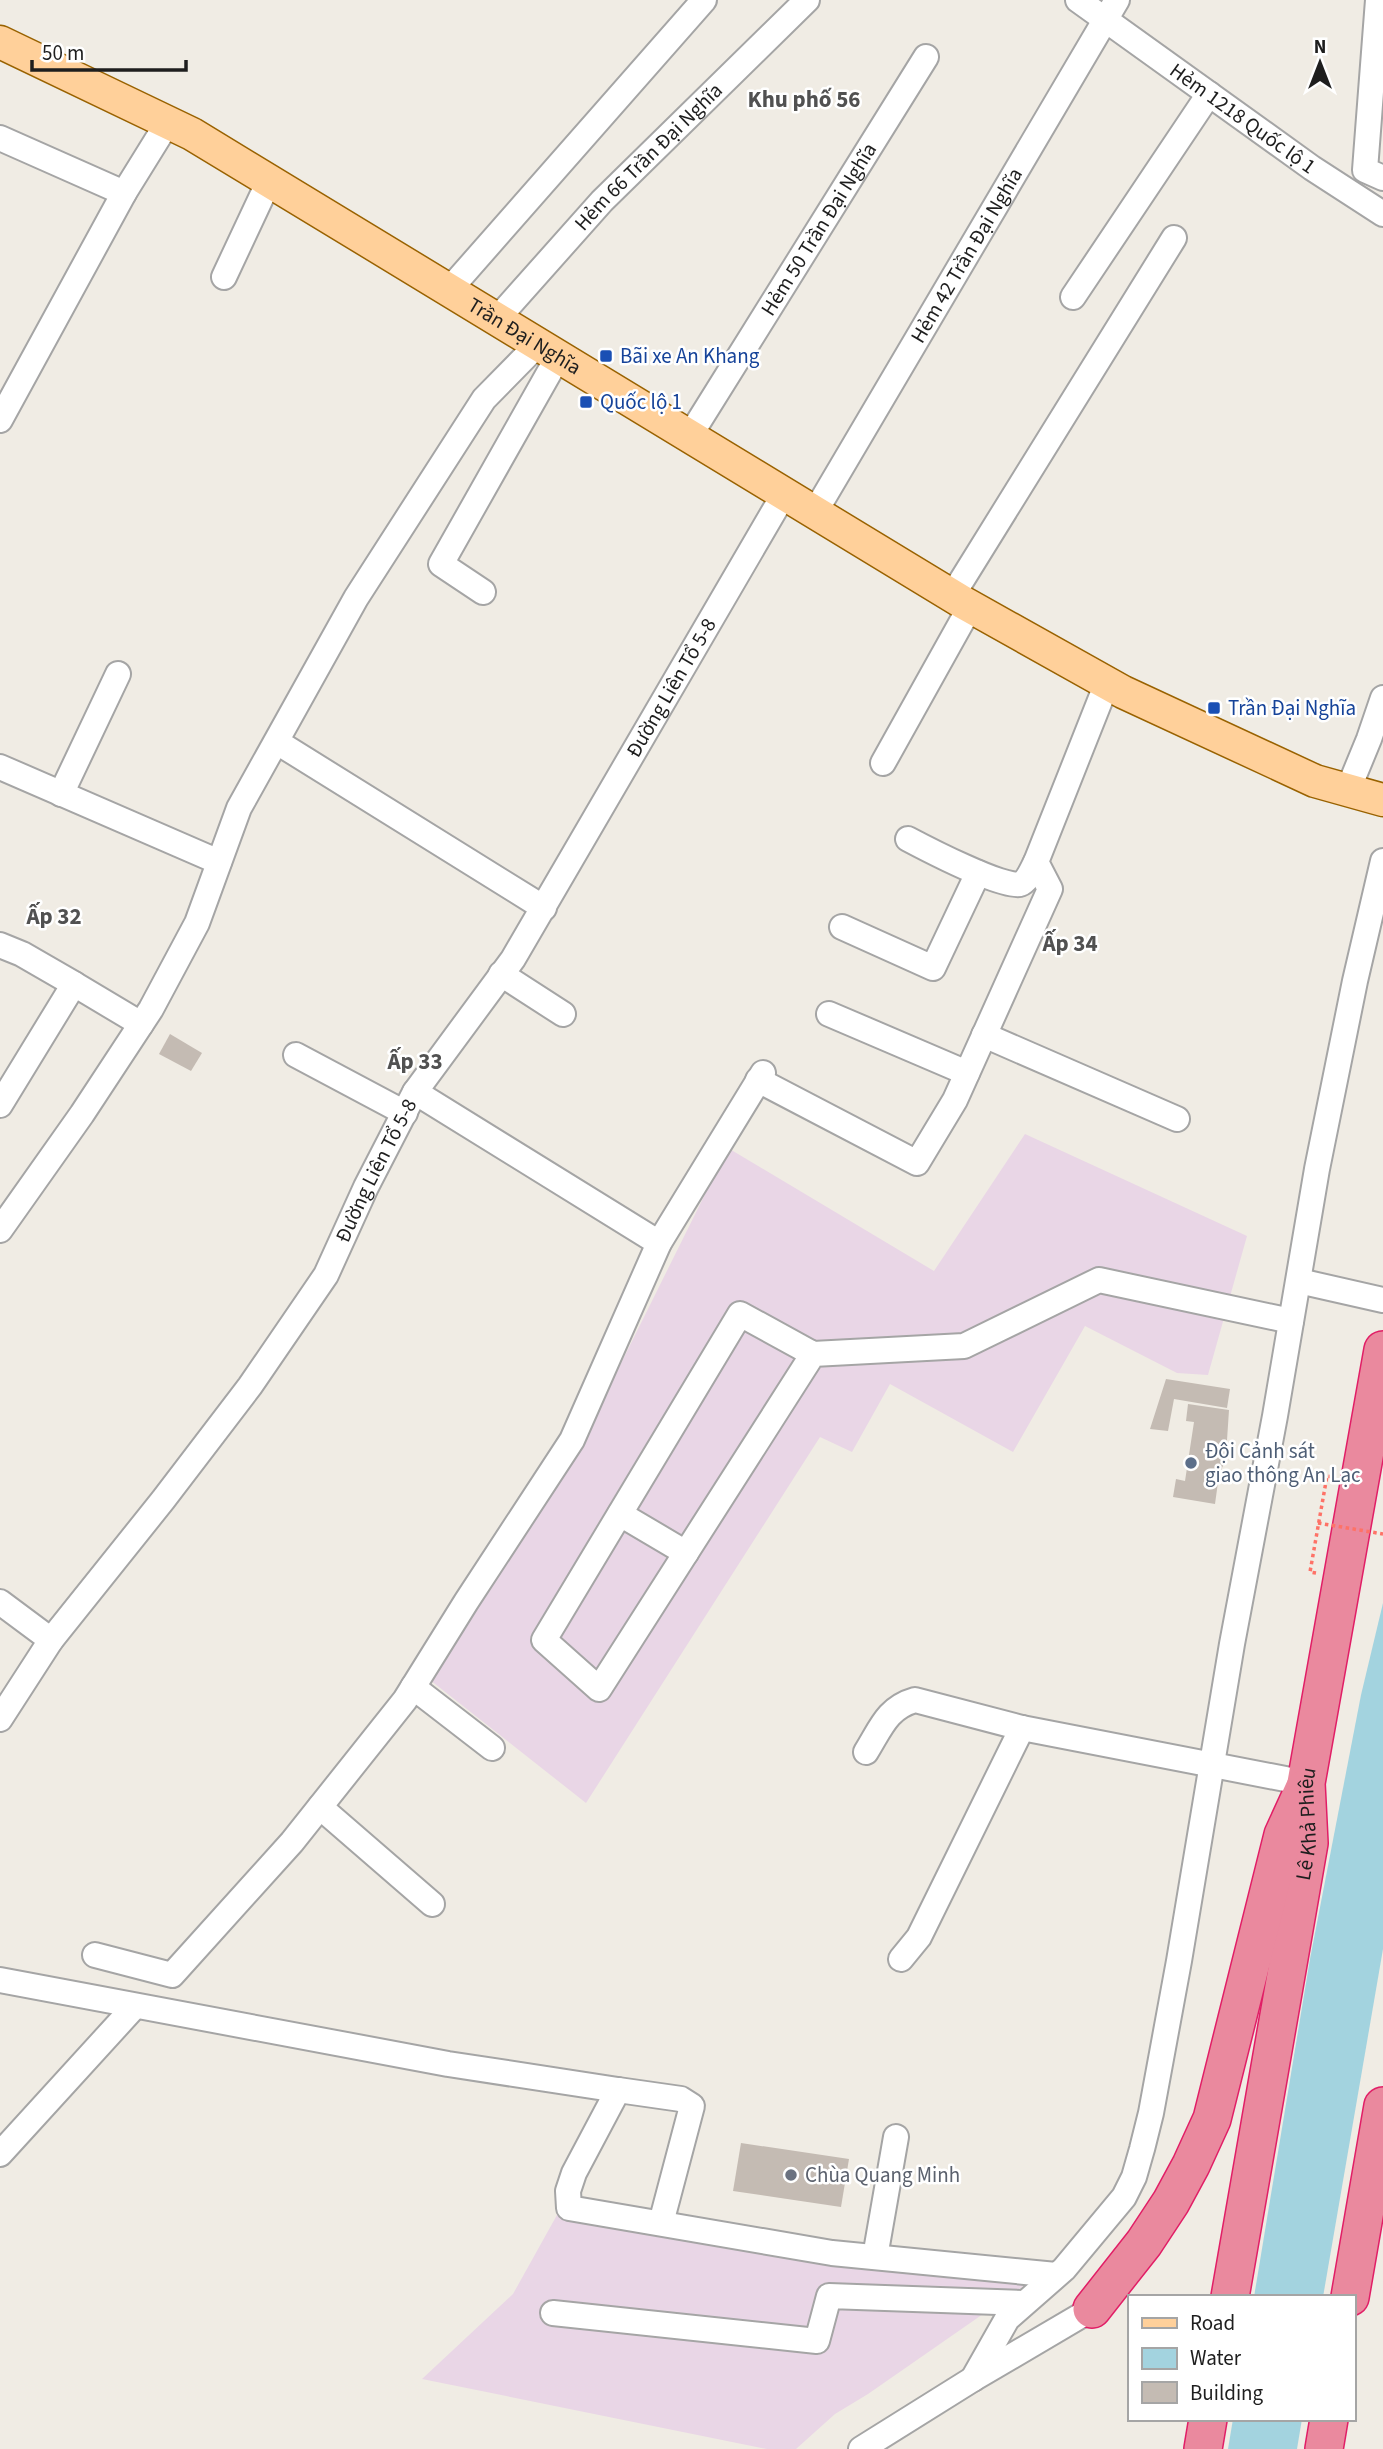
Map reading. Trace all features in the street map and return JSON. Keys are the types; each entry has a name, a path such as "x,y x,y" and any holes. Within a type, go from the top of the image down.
{"highway":[{"name":"Lê Khả Phiêu","path":"1230,2295 1309,1843 1306,1783 1383,1350"},
{"path":"1092,2309 1144,2243 1171,2202 1212,2119 1283,1835 1306,1783"},
{"path":"1350,2295 1383,2106"},
{"path":"1092,2309 1128,2302"},
{"path":"1324,2449 1329,2421"}],"main road":[{"name":"Trần Đại Nghĩa","path":"0,42 192,134 961,601 1107,683 1315,781 1383,800"}],"street":[{"path":"449,290 704,0"},
{"name":"Hẻm 66 Trần Đại Nghĩa","path":"497,319 602,201 807,0"},
{"name":"Hẻm 1218 Quốc lộ 1","path":"1078,0 1111,10 1209,94 1312,168 1383,214"},
{"path":"1378,0 1365,170 1383,178"},
{"name":"Hẻm 42 Trần Đại Nghĩa","path":"815,512 1111,10"},
{"name":"Hẻm 50 Trần Đại Nghĩa","path":"689,437 926,57"},
{"path":"1073,297 1209,94"},
{"path":"0,420 124,193 168,122"},
{"path":"0,138 124,193"},
{"path":"224,278 270,181"},
{"path":"883,763 961,601 1174,238"},
{"path":"483,592 441,564 547,351"},
{"path":"0,1230 82,1114 141,1024 197,923 239,808 356,598 484,399 547,351"},
{"name":"Đường Liên Tổ 5-8","path":"0,1719 51,1640 250,1386 326,1275 366,1187 410,1102 501,974 544,908 784,494"},
{"path":"61,794 118,674"},
{"path":"908,839 978,873 1017,886 1026,880 1036,862 1107,683"},
{"path":"1348,790 1383,698"},
{"path":"277,742 544,908"},
{"path":"0,767 219,862"},
{"path":"973,2379 1007,2319 1056,2275 1124,2197 1134,2177 1151,2113 1317,1170 1355,981 1383,861"},
{"path":"0,2154 143,2007 292,1842 413,1687 572,1440 659,1243 761,1077 917,1163 955,1100 1050,888 1036,862"},
{"path":"842,927 933,968 978,873"},
{"path":"0,945 22,954 141,1024"},
{"path":"501,974 564,1014"},
{"path":"0,1105 74,984"},
{"path":"829,1014 967,1073"},
{"path":"984,1035 1177,1119"},
{"path":"296,1055 410,1102 659,1243"},
{"path":"813,1354 598,1689 544,1640 740,1314 813,1354 964,1346 1099,1280 1291,1321"},
{"path":"1298,1281 1383,1300"},
{"path":"620,1514 685,1553"},
{"path":"0,1602 51,1640"},
{"path":"413,1687 492,1748"},
{"path":"866,1752 891,1712 902,1704 915,1700 1022,1728 1306,1783"},
{"path":"901,1959 919,1937 1022,1728"},
{"path":"320,1807 432,1904"},
{"path":"95,1955 172,1975"},
{"path":"0,1980 449,2064 681,2099 692,2106 661,2223"},
{"path":"618,2090 574,2173 568,2191 569,2208 832,2253 1056,2275"},
{"path":"875,2258 896,2137"},
{"path":"553,2313 817,2341 829,2296 1023,2303"},
{"path":"861,2449 1092,2309"}],"path":[{"path":"1318,1523 1383,1534"}],"shaded area":[{"path":"1025,1134 1247,1236 1208,1375 1177,1373 1085,1326 1013,1452 890,1384 852,1452 820,1437 586,1803 425,1676 566,1474 728,1148 934,1271"},
{"path":"562,2206 1029,2282 835,2414 796,2449 767,2449 422,2379 513,2294"}],"water":[{"path":"1383,1603 1383,1949 1323,2295 1254,2295 1310,1959 1361,1695"},
{"path":"1233,2421 1302,2421 1297,2449 1228,2449"}],"building":[{"path":"170,1034 202,1053 191,1071 159,1054"},
{"path":"1166,1379 1230,1389 1227,1408 1174,1399 1168,1431 1150,1429"},
{"path":"1188,1404 1229,1410 1226,1455 1223,1455 1222,1460 1225,1461 1219,1475 1215,1504 1173,1497 1176,1479 1185,1481 1194,1422 1186,1421"},
{"name":"Chùa Quang Minh","path":"741,2143 849,2159 841,2207 733,2191"}],"place":[{"name":"Bãi xe An Khang","path":"606,356"},
{"name":"Quốc lộ 1","path":"586,402"},
{"name":"Trần Đại Nghĩa","path":"1214,708"},
{"name":"Đội Cảnh sát giao thông An Lạc","path":"1191,1463"},
{"name":"Chùa Quang Minh","path":"791,2175"}],"district":[{"name":"Khu phố 56","path":"804,99"},
{"name":"Ấp 32","path":"54,916"},
{"name":"Ấp 34","path":"1070,943"},
{"name":"Ấp 33","path":"415,1061"}]}
